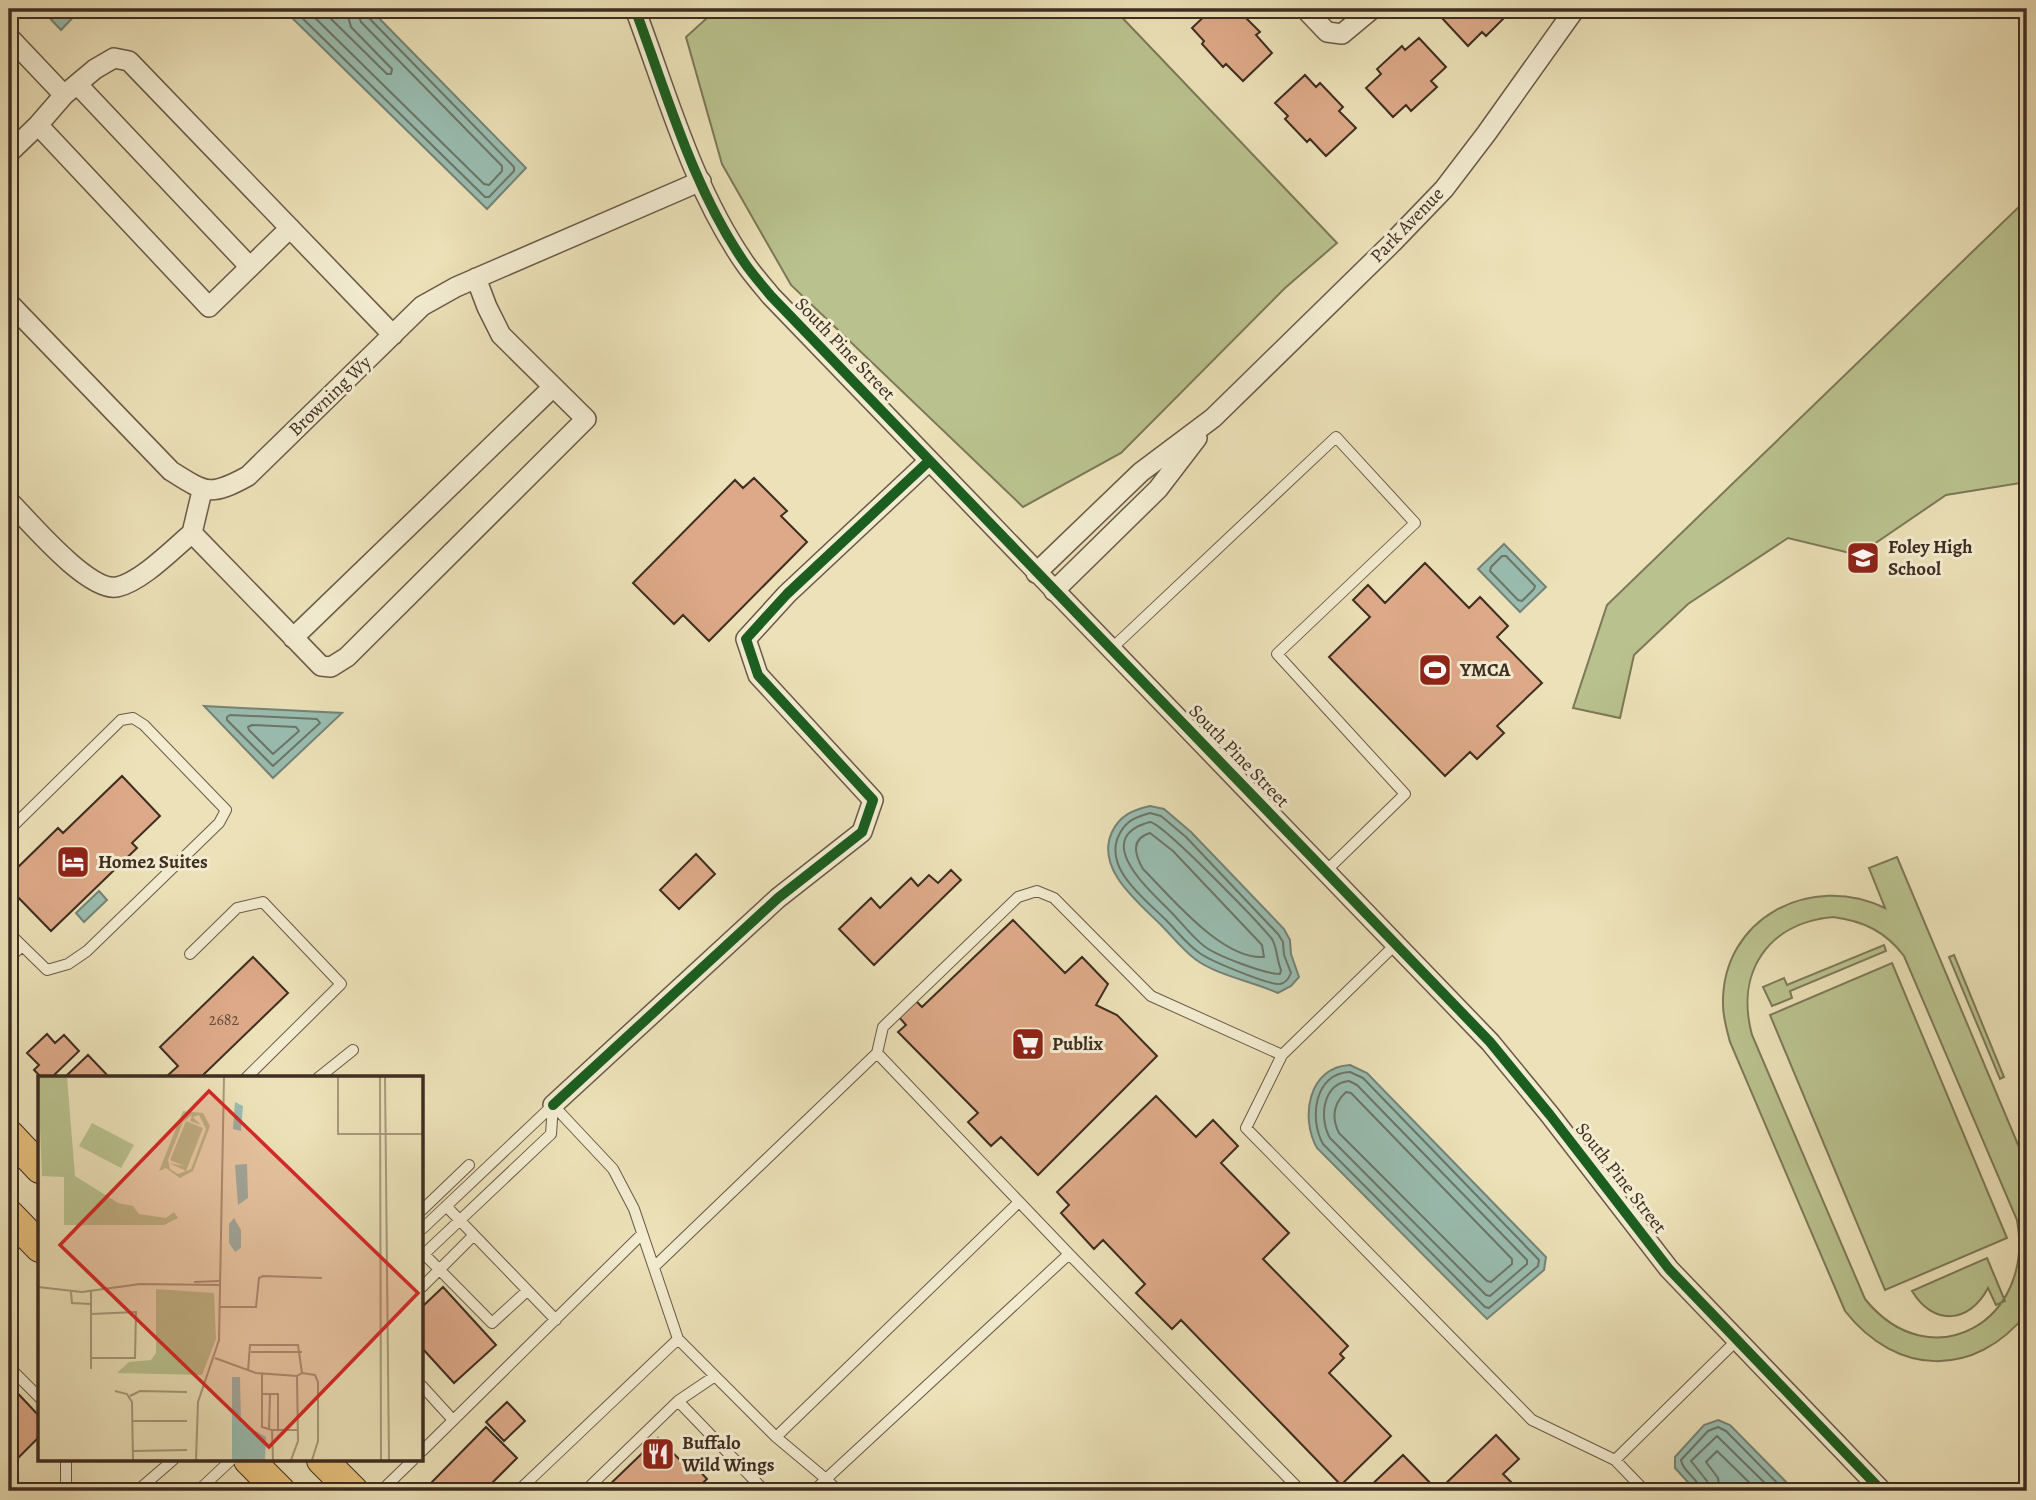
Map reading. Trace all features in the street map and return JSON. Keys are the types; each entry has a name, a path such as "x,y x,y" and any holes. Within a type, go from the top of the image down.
{"main road":[{"path":"9,1135 38,1166"},
{"path":"9,1215 38,1245"},
{"path":"251,1462 280,1491"},
{"path":"324,1462 353,1491"}],"street":[{"name":"South Pine Street","path":"635,9 701,181 734,247 771,296 1490,1042 1669,1269 1882,1491"},
{"path":"1305,9 1327,32 1342,34 1371,9"},
{"name":"Park Avenue","path":"1036,573 1141,472 1213,418 1392,243 1444,188 1575,9"},
{"path":"9,37 71,90 250,267"},
{"path":"9,153 95,69 114,58 129,61 393,335"},
{"path":"38,125 209,307 290,228"},
{"name":"Browning Wy","path":"202,491 229,487 248,476 422,306 456,286 701,181"},
{"path":"192,533 321,666 331,667 347,657 586,419 501,335 477,278"},
{"path":"9,303 171,471 202,491 192,533 140,576 116,587 94,581 67,561 9,500"},
{"path":"293,638 554,387"},
{"name":"Park Avenue","path":"1054,591 1158,489 1213,418"},
{"path":"553,1105 778,898 862,832 873,800 758,675 747,639 787,594 929,461"}],"lane":[{"path":"1110,650 1336,437 1415,523 1277,654 1405,793 1326,871"},
{"path":"9,830 121,720 133,718 144,725 226,810 210,832 87,951 68,964 47,970 9,933"},
{"path":"653,1267 877,1053 883,1027 1018,897 1037,891 1054,898 1151,996 1282,1055"},
{"path":"190,954 237,908 263,902 341,984 248,1076"},
{"path":"1395,945 1282,1055 1247,1128 1532,1420 1615,1460 1645,1491"},
{"path":"9,958 22,946"},
{"path":"320,1076 353,1050"},
{"path":"877,1053 1301,1491"},
{"path":"424,1226 553,1105"},
{"path":"424,1253 551,1134 553,1105"},
{"path":"553,1105 613,1169 634,1209 678,1339 776,1437 838,1491"},
{"path":"424,1208 469,1165"},
{"path":"776,1437 1019,1202"},
{"path":"446,1206 556,1320"},
{"path":"424,1449 642,1234"},
{"path":"424,1285 474,1235"},
{"path":"814,1491 1069,1254"},
{"path":"424,1255 492,1323 527,1291"},
{"path":"518,1491 678,1339"},
{"path":"1615,1460 1736,1341"},
{"path":"9,1367 38,1396"},
{"path":"585,1491 678,1401 715,1376"},
{"path":"424,1388 453,1420"},
{"path":"678,1401 761,1487 748,1491"},
{"path":"66,1462 66,1491"},
{"path":"137,1491 171,1462"},
{"path":"198,1491 229,1462"},
{"path":"381,1491 411,1462"}],"green space":[{"path":"717,9 1114,9 1337,243 1285,288 1121,453 1023,507 791,285 722,164 686,37"},
{"path":"2027,199 2027,482 1946,495 1858,555 1788,538 1688,604 1634,655 1620,718 1573,708 1607,605"},
{"path":"1897,857 2027,1166 2027,1313 2006,1335 1984,1350 1960,1359 1936,1361 1911,1358 1888,1348 1865,1332 1845,1311 1730,1042 1724,1019 1726,974 1737,948 1754,927 1775,910 1801,900 1828,896 1857,898 1885,908 1869,868","holes":["1833,917 1882,934 1904,956 2017,1220 2019,1256 2011,1286 1995,1311 1973,1328 1947,1337 1919,1335 1891,1323 1865,1299 1752,1035 1748,991 1753,972 1762,955 1774,940 1791,929 1810,921"]},
{"path":"1884,945 1886,951 1790,991 1792,998 1772,1006 1763,987 1784,978 1787,985"},
{"path":"1954,955 2004,1077 2000,1079 1949,957"},
{"path":"1892,963 2007,1238 1885,1290 1770,1015"},
{"path":"1987,1258 2005,1301 1996,1305 1988,1288 1971,1309 1951,1316 1940,1315 1930,1310 1912,1291"}],"water":[{"path":"41,9 81,9 61,30"},
{"path":"283,9 370,9 526,168 487,209"},
{"path":"1504,544 1546,587 1520,612 1478,569"},
{"path":"204,706 342,713 273,778"},
{"path":"1150,806 1164,809 1191,832 1284,929 1290,940 1291,954 1299,977 1291,986 1278,993 1204,965 1186,951 1122,884 1109,859 1108,846 1112,832 1128,814"},
{"path":"99,891 107,900 84,922 76,913"},
{"path":"1350,1065 1367,1073 1546,1257 1544,1270 1487,1319 1317,1148 1309,1123 1311,1096 1325,1075 1336,1068"},
{"path":"1718,1420 1730,1425 1795,1491 1696,1491 1675,1468 1675,1457 1704,1425"}],"building":[{"path":"1212,9 1230,9 1233,12 1237,9 1260,32 1256,35 1272,53 1243,81 1226,64 1223,67 1202,44 1204,41 1192,28"},
{"path":"1450,9 1511,11 1486,36 1482,32 1468,46 1441,17"},
{"path":"1419,38 1446,67 1431,81 1437,87 1411,111 1406,105 1393,117 1366,88 1381,74 1377,69 1402,46 1405,50"},
{"path":"1305,75 1316,87 1320,83 1343,107 1339,111 1356,128 1326,156 1310,139 1307,142 1285,119 1288,116 1275,103"},
{"path":"754,478 787,511 781,516 807,542 709,641 683,615 674,624 633,583 735,480 743,488"},
{"name":"YMCA","path":"1425,563 1469,608 1480,597 1508,626 1497,637 1542,683 1497,726 1504,733 1477,759 1470,752 1445,776 1329,657 1370,617 1353,600 1368,585 1385,603"},
{"name":"Home2 Suites","path":"122,776 160,816 132,843 137,848 51,931 9,888 9,876 58,828 63,833"},
{"path":"696,854 715,874 679,909 660,890"},
{"path":"951,870 961,880 874,965 839,929 871,898 880,908 911,878 918,886 929,875 938,883"},
{"name":"Publix","path":"1013,920 1065,973 1082,957 1108,984 1096,1005 1117,1015 1157,1056 1038,1175 1001,1137 991,1146 968,1122 978,1113 898,1032 906,1025 898,1016 915,1000 922,1007"},
{"path":"253,957 288,993 202,1076 167,1076 178,1066 160,1047"},
{"path":"47,1034 55,1043 64,1035 79,1051 53,1076 40,1076 34,1070 39,1065 27,1053"},
{"path":"88,1055 108,1076 66,1076"},
{"path":"1156,1096 1196,1137 1213,1120 1238,1146 1221,1163 1289,1233 1263,1259 1348,1346 1340,1354 1344,1358 1329,1373 1391,1436 1341,1485 1181,1320 1172,1329 1136,1293 1145,1284 1103,1240 1094,1249 1061,1213 1069,1205 1057,1192"},
{"path":"443,1287 496,1345 454,1383 424,1350 424,1305"},
{"path":"9,1384 38,1415 38,1438 9,1467"},
{"path":"507,1402 525,1421 504,1441 486,1422"},
{"path":"486,1427 517,1458 484,1491 437,1491 430,1484"},
{"path":"1496,1435 1519,1459 1503,1474 1520,1491 1438,1491"},
{"name":"Buffalo Wild Wings","path":"658,1438 693,1473 698,1469 707,1479 694,1491 603,1491"},
{"path":"1403,1455 1438,1491 1365,1491"}],"cycle path":[{"path":"635,9 695,171 726,233 744,262 771,296 1490,1042 1669,1269 1882,1491"},
{"path":"553,1105 778,898 862,832 873,800 758,675 746,639 787,594 929,461"}],"place":[{"name":"Foley High School","path":"1863,558"},
{"name":"YMCA","path":"1435,670"},
{"name":"Home2 Suites","path":"73,862"},
{"name":"Publix","path":"1028,1044"},
{"name":"Buffalo Wild Wings","path":"658,1454"}]}
